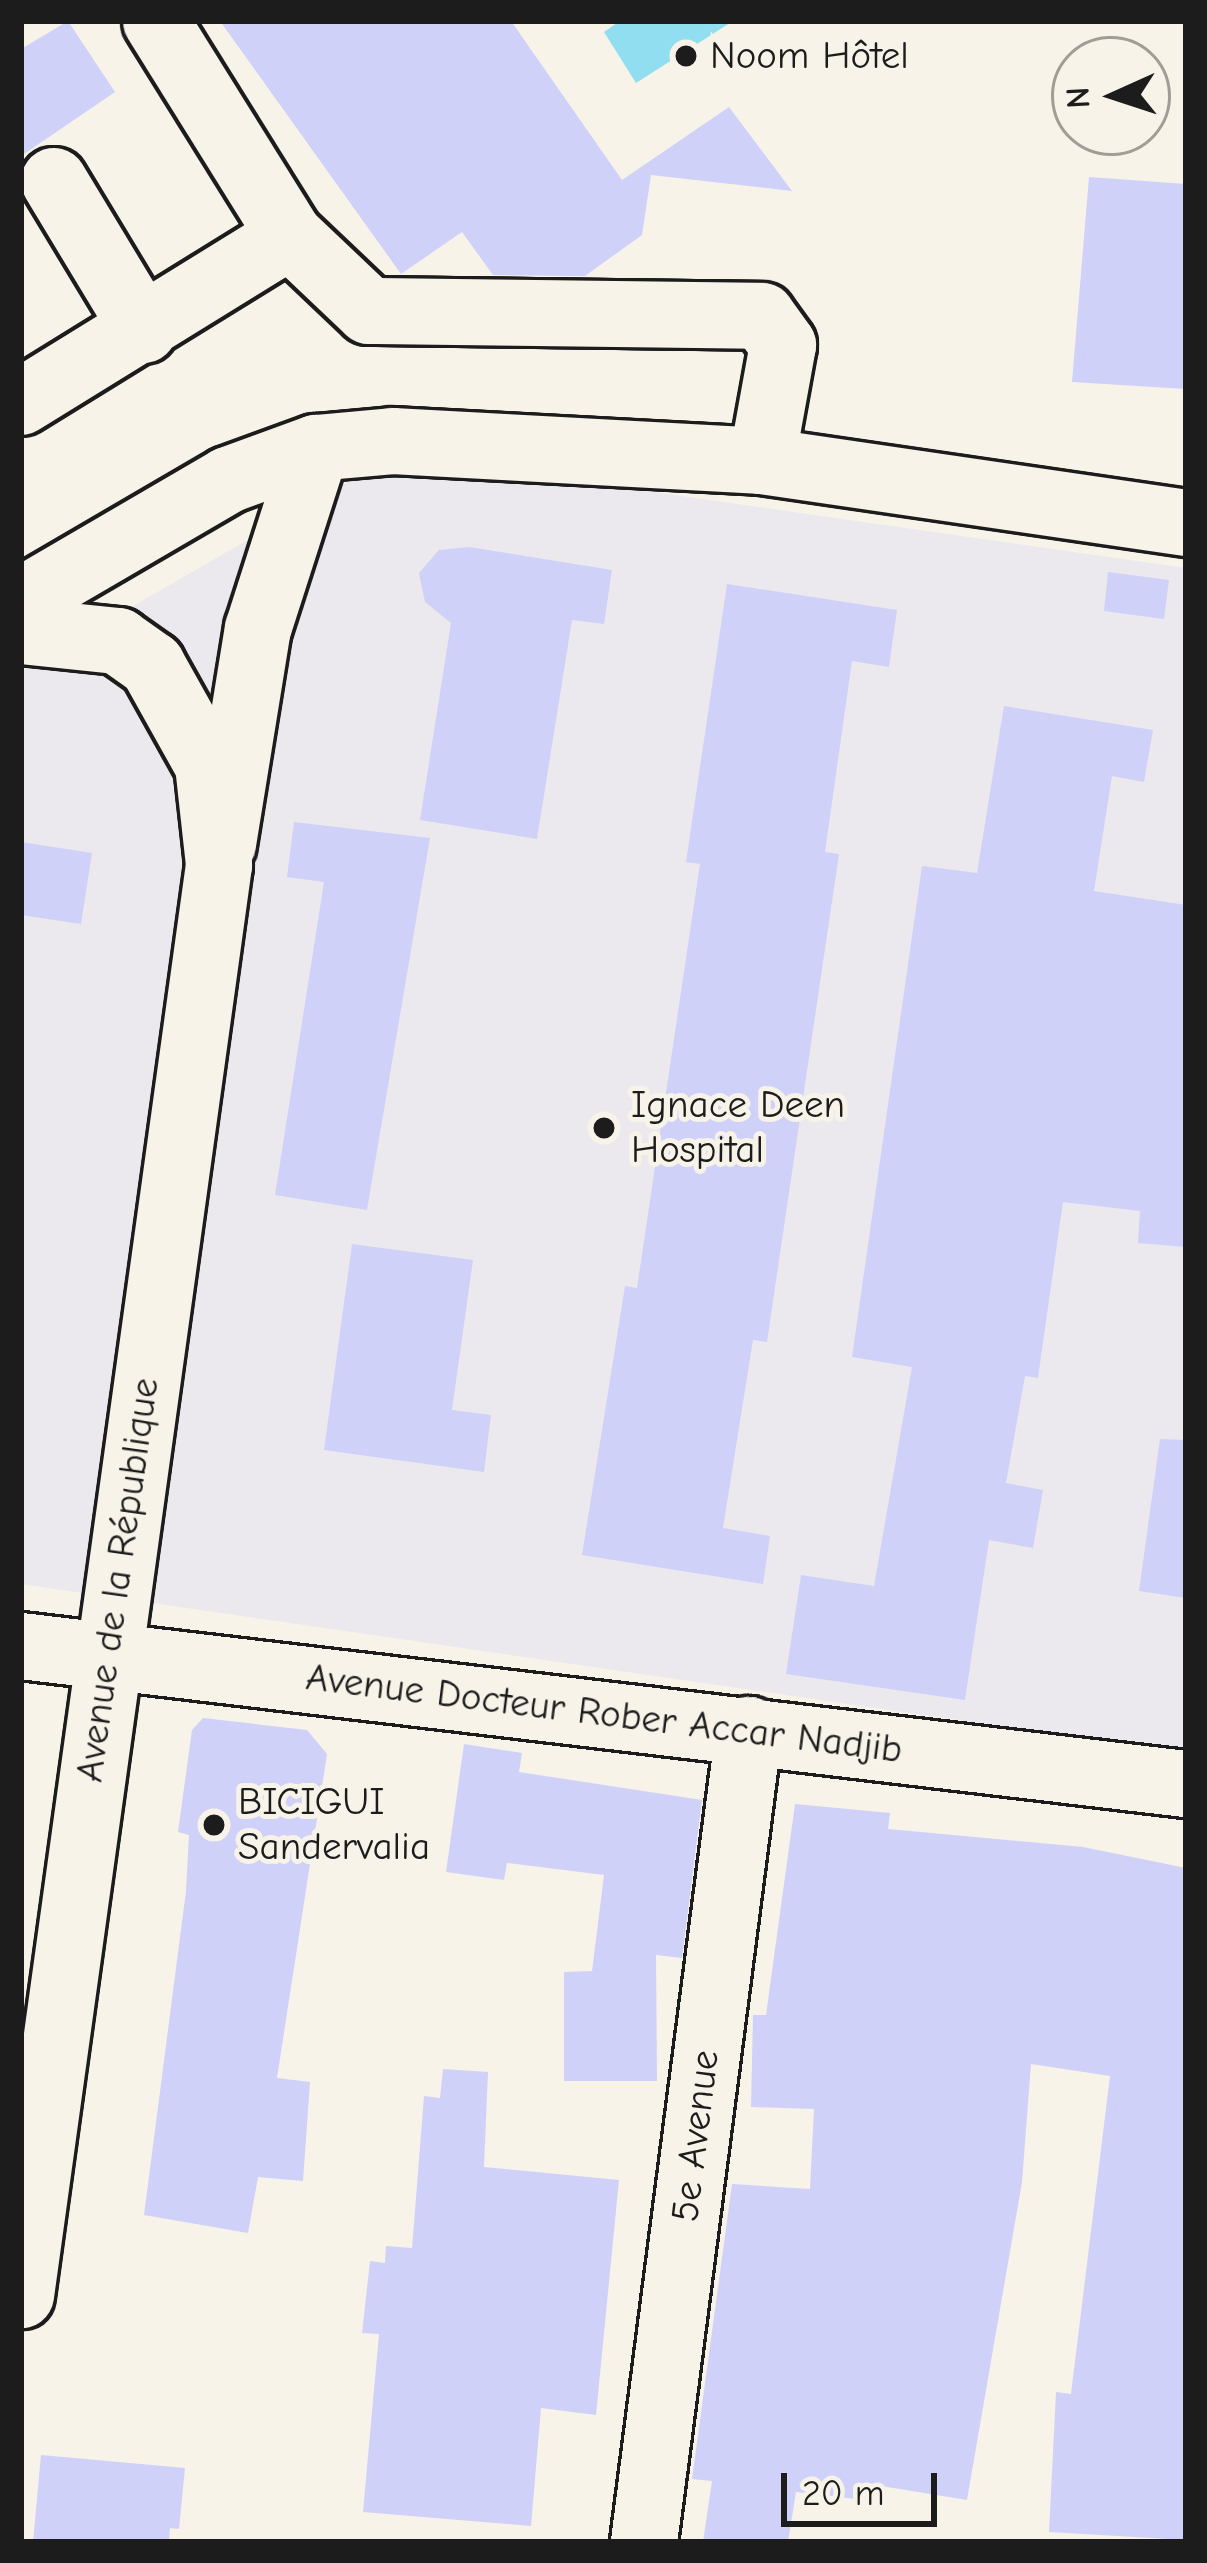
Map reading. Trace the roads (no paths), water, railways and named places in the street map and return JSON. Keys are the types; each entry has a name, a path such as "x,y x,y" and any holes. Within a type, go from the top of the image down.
{"street":[{"path":"156,21 290,236 369,310 762,316 783,345 763,461"},
{"path":"54,182 143,330"},
{"path":"21,402 290,236"},
{"path":"21,601 228,480 316,448 393,441 763,461 1186,523"},
{"name":"Avenue de la République","path":"21,2295 219,865 259,629 316,448"},
{"name":"Avenue de la République","path":"21,631 118,641 152,665 208,765 219,865"},
{"name":"Avenue Docteur Rober Accar Nadjib","path":"21,1646 1186,1784"},
{"name":"5e Avenue","path":"644,2542 748,1730"}],"water":[{"path":"620,21 733,21 636,83 604,32"}],"place":[{"name":"Noom Hôtel","path":"686,56"},
{"name":"Ignace Deen Hospital","path":"604,1128"},
{"name":"BICIGUI Sandervalia","path":"214,1825"}]}
